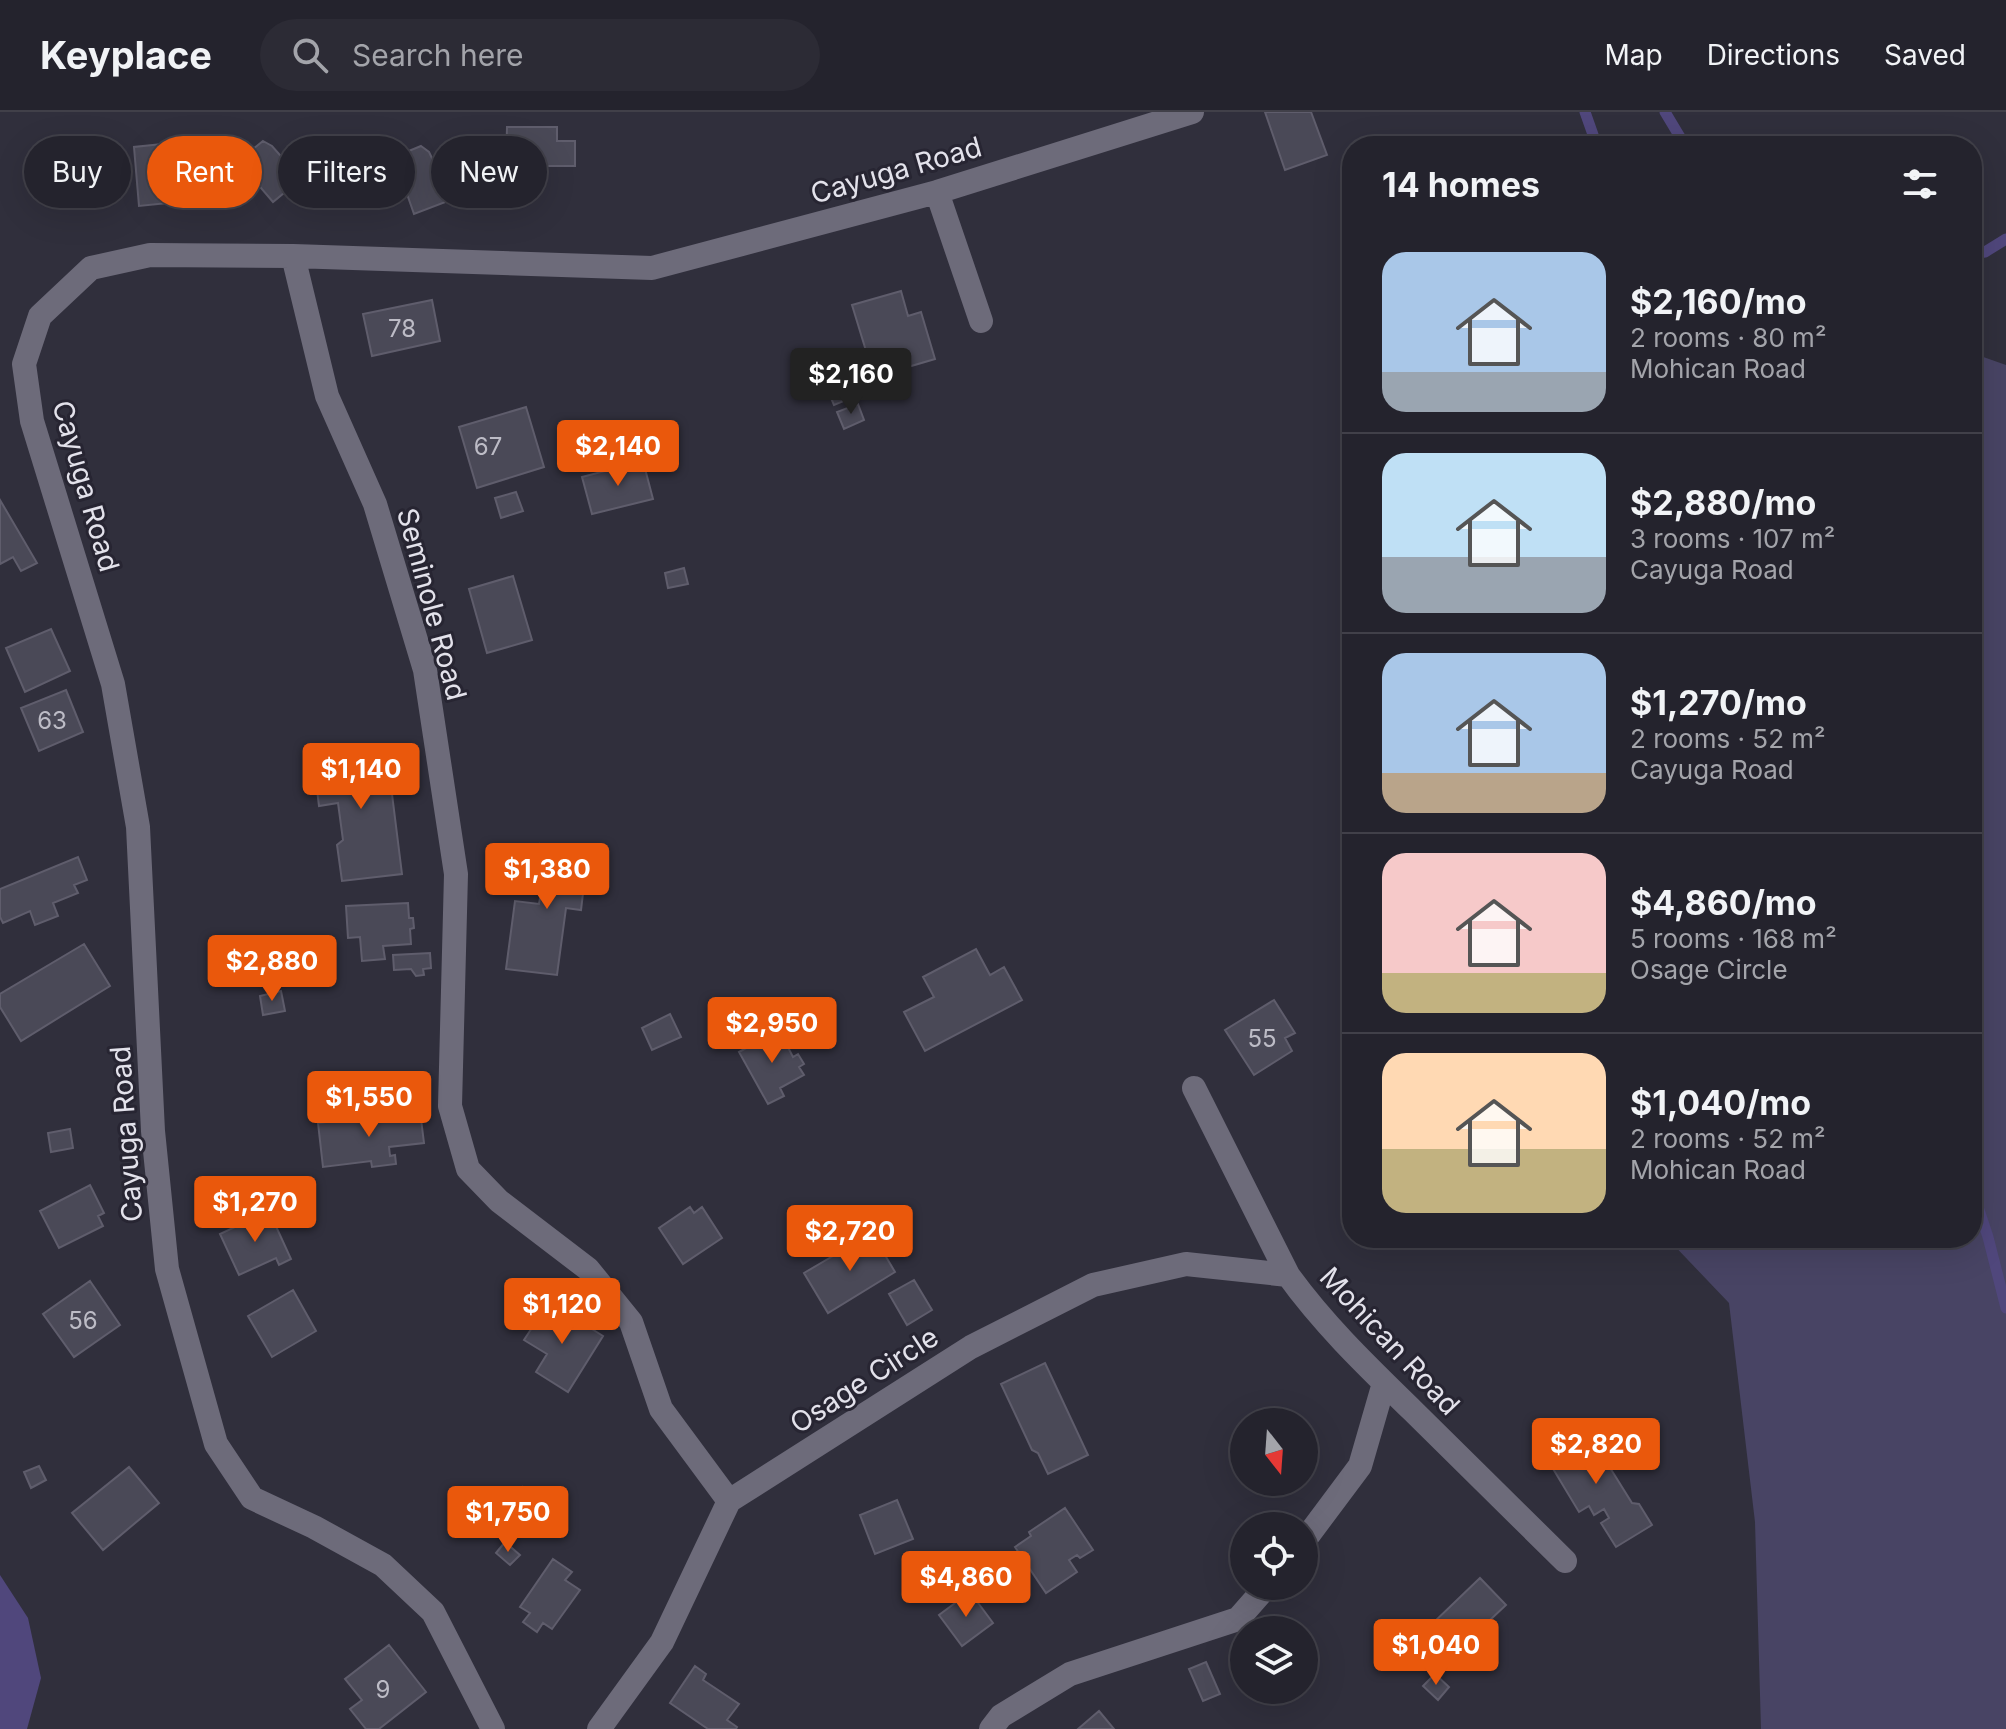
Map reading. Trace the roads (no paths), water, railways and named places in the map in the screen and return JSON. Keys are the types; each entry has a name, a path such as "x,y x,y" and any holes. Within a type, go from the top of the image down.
{"street":[{"name":"Cayuga Road","path":"493,1729 433,1612 383,1565 314,1527 252,1498 216,1444 167,1269 153,1131 138,827 116,698 32,421 24,364 40,316 91,268 150,255 293,256 652,268 937,192 1192,112"},
{"path":"937,192 981,321"},
{"name":"Seminole Road","path":"293,256 327,396 375,504 425,670 456,874 450,1106 468,1169 499,1201 588,1269 631,1322 661,1409 729,1501"},
{"name":"Mohican Road","path":"1194,1088 1288,1275 1324,1322 1565,1561"},
{"name":"Osage Circle","path":"729,1501 971,1347 1093,1285 1186,1264 1288,1275"},
{"path":"1318,1522 1360,1466 1384,1383"},
{"path":"599,1729 662,1642 729,1501"},
{"path":"991,1729 1001,1716 1070,1674 1238,1619 1255,1600"}],"waterway":[{"path":"1585,112 1593,136"},
{"path":"1665,112 1679,136"},
{"path":"1982,252 2006,239"},
{"path":"1982,1219 2006,1308"}]}
